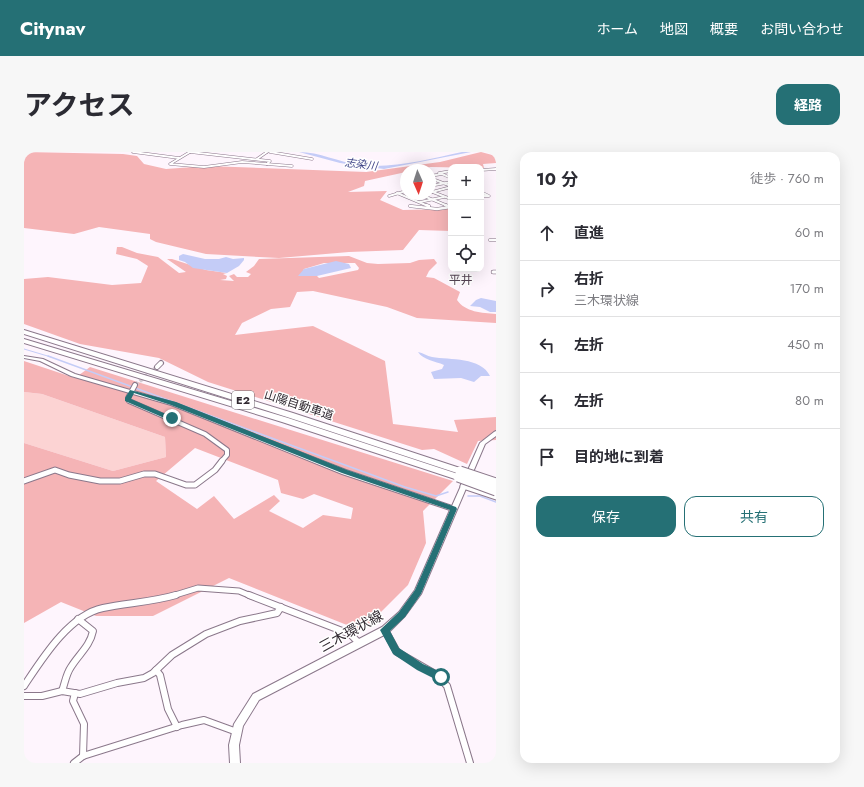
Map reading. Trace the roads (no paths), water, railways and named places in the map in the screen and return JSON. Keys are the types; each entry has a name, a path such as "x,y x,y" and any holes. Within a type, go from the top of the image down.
{"highway":[{"name":"山陽自動車道","path":"24,332 290,415 459,474 496,491"},
{"name":"山陽自動車道","path":"24,341 459,474 496,483"}],"street":[{"path":"133,152 179,158"},
{"path":"267,164 270,161 190,152 170,164 199,167 238,162 292,166"},
{"path":"257,160 267,152"},
{"path":"270,152 312,159"},
{"path":"484,170 496,169"},
{"path":"436,175 448,172"},
{"path":"436,174 448,177"},
{"path":"436,180 448,185"},
{"path":"436,185 448,182"},
{"path":"436,190 448,187"},
{"path":"389,196 400,192"},
{"path":"397,193 432,208"},
{"path":"436,193 448,198"},
{"path":"484,193 491,196 484,196"},
{"path":"436,198 444,197"},
{"path":"428,200 409,205 432,208 448,207"},
{"path":"434,200 448,206"},
{"path":"490,240 496,240"},
{"path":"24,357 41,360 73,375 174,404 344,472 454,509"},
{"path":"157,367 161,363"},
{"path":"24,481 55,470 69,475 100,481 120,481 144,474 155,474 186,485 195,485 215,470 227,455 227,450 205,434 159,413 131,403 128,400 136,385"},
{"name":"三木環状線","path":"235,763 234,745 239,724 256,697 385,630 402,614 418,592 483,443 496,433"},
{"path":"463,486 496,497"},
{"path":"24,686 44,655 78,619 101,608 168,597 198,588 239,591 350,634 359,643"},
{"path":"24,696 42,696 62,691 80,694 117,683 144,678 156,670 172,655 206,634 240,621 277,613 281,607"},
{"path":"62,691 68,671 79,658 93,636 93,631 91,628 78,619"},
{"path":"385,630 396,651 420,667 441,677 444,681 470,763"},
{"path":"156,670 160,675 168,709 177,727"},
{"path":"75,693 73,701 84,724 82,744 83,756"},
{"path":"74,763 83,756 204,720 237,732"}],"water":[{"path":"299,152 306,152 352,164 385,166 462,152 471,152 410,164 400,164 400,166 384,169 340,163"},
{"path":"183,254 205,259 219,259 226,257 233,259 244,258 244,260 239,266 227,273 193,268 185,262 179,260 179,256"},
{"path":"336,261 349,264 351,268 317,276 298,276 304,269"},
{"path":"481,298 496,301 496,312 490,312 480,307 470,306 476,300"},
{"path":"418,352 432,357 472,362 480,365 490,376 481,376 474,382 461,378 434,379 431,372 442,369 444,365 426,359"}],"waterway":[{"path":"24,349 50,357"},
{"path":"50,357 405,487 436,496 448,492"},
{"path":"468,496 480,496 496,502"}],"tunnel":[{"path":"135,385 157,367"}],"district":[{"name":"平井","path":"461,280"}],"water label":[{"name":"志染川","path":"361,164"}]}
